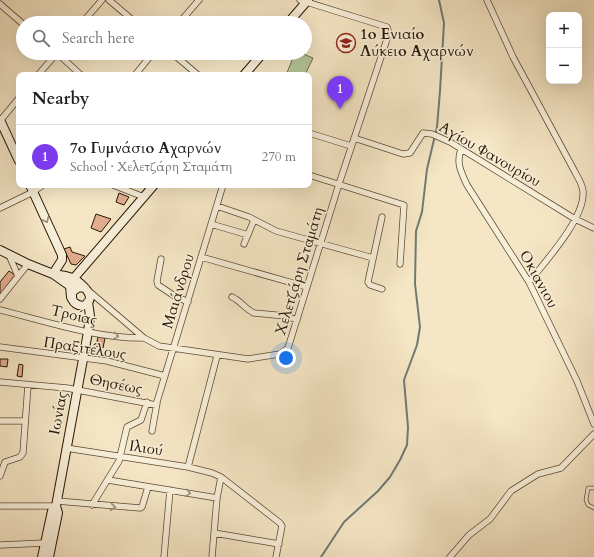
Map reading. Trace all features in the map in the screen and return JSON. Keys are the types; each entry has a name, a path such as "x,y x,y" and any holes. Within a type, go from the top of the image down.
{"main road":[{"path":"293,16 304,1"},
{"path":"247,72 257,60"},
{"path":"0,120 16,155"},
{"path":"73,300 76,289 82,285 89,263 152,188"},
{"path":"32,189 62,255 62,260 53,274"},
{"path":"0,250 28,264 82,285"},
{"path":"53,274 70,286 82,285"},
{"name":"Ιωνίας","path":"42,557 52,511 56,504 89,329 88,302 90,297 82,285"},
{"path":"70,286 73,300 84,315 89,329"},
{"path":"73,300 81,306 88,302"},
{"name":"Ιωνίας","path":"49,557 58,513 56,504"}],"street":[{"path":"88,16 102,0"},
{"path":"109,0 128,16"},
{"path":"185,16 199,0"},
{"path":"487,0 499,30 575,172 583,190 582,204 575,219 563,238 529,282"},
{"name":"Χελετζάρη Σταμάτη","path":"217,356 248,359 280,354 288,348 351,146 389,33 388,27 304,1"},
{"path":"0,4 16,18"},
{"path":"41,72 51,60"},
{"path":"65,60 78,72"},
{"path":"137,72 147,60"},
{"path":"180,60 194,72"},
{"path":"0,120 16,101"},
{"path":"312,133 351,146"},
{"name":"Αγίου Φανουρίου","path":"354,138 403,154 410,153 423,133 432,134 575,219 594,228"},
{"name":"Οκιανιου","path":"461,150 458,158 460,170 467,185 529,282 577,381 594,424"},
{"path":"312,176 404,204 400,264"},
{"path":"121,188 144,197"},
{"name":"Μαιάνδρου","path":"152,430 157,404 165,376 222,188"},
{"path":"0,208 32,189"},
{"path":"217,206 254,220 276,231 372,258"},
{"path":"382,217 368,282 370,285 382,289"},
{"path":"244,244 254,220"},
{"path":"211,224 248,235"},
{"path":"9,255 18,276"},
{"path":"201,257 307,287"},
{"path":"161,259 157,281 158,285 173,296 188,302"},
{"path":"0,299 28,264"},
{"path":"82,285 107,309 144,338 159,346 217,356 188,467"},
{"path":"232,297 241,302 249,311 254,313 282,316 297,320"},
{"path":"88,302 107,309"},
{"name":"Τροίας","path":"0,310 134,339 144,338"},
{"name":"Πραξιτέλους","path":"0,347 106,361 165,376"},
{"name":"Θησέως","path":"0,382 77,389 157,404"},
{"path":"0,476 5,462 20,457 23,453 24,421 28,385"},
{"path":"92,505 119,461 127,427 141,420 147,402"},
{"path":"0,421 24,421"},
{"path":"450,557 469,535 490,519 511,491 538,474 561,468 594,434"},
{"name":"Ιλιού","path":"66,448 208,471 221,477 280,523 282,526 279,544"},
{"path":"212,557 217,498 221,477"},
{"path":"108,480 217,498"},
{"path":"0,506 56,504 140,508 142,507 148,487"},
{"path":"164,557 170,490"},
{"path":"214,533 279,544 276,557"},
{"path":"0,545 45,543"}],"lane":[{"path":"594,488 588,488 586,500 588,505 594,508"}],"green space":[{"path":"313,58 306,72 287,72 292,60 312,60"}],"building":[{"path":"119,193 129,197 124,205 116,202"},
{"path":"96,214 111,219 101,232 91,228"},
{"path":"70,247 72,252 85,256 76,265 71,264 64,249"},
{"path":"9,271 15,275 0,295 0,282"},
{"path":"98,337 105,338 103,348 96,346"},
{"path":"0,359 8,359 7,367 0,366"},
{"path":"19,364 23,365 22,377 17,376"}],"waterway":[{"path":"321,557 344,522 378,491 390,477 407,445 408,427 404,380 417,345 420,327 415,284 416,231 422,212 427,169 437,127 444,23 439,0"}],"place":[{"name":"1ο Ενιαίο Λύκειο Αχαρνών","path":"346,43"},
{"name":"7ο Γυμνάσιο Αχαρνών","path":"340,109"}]}
